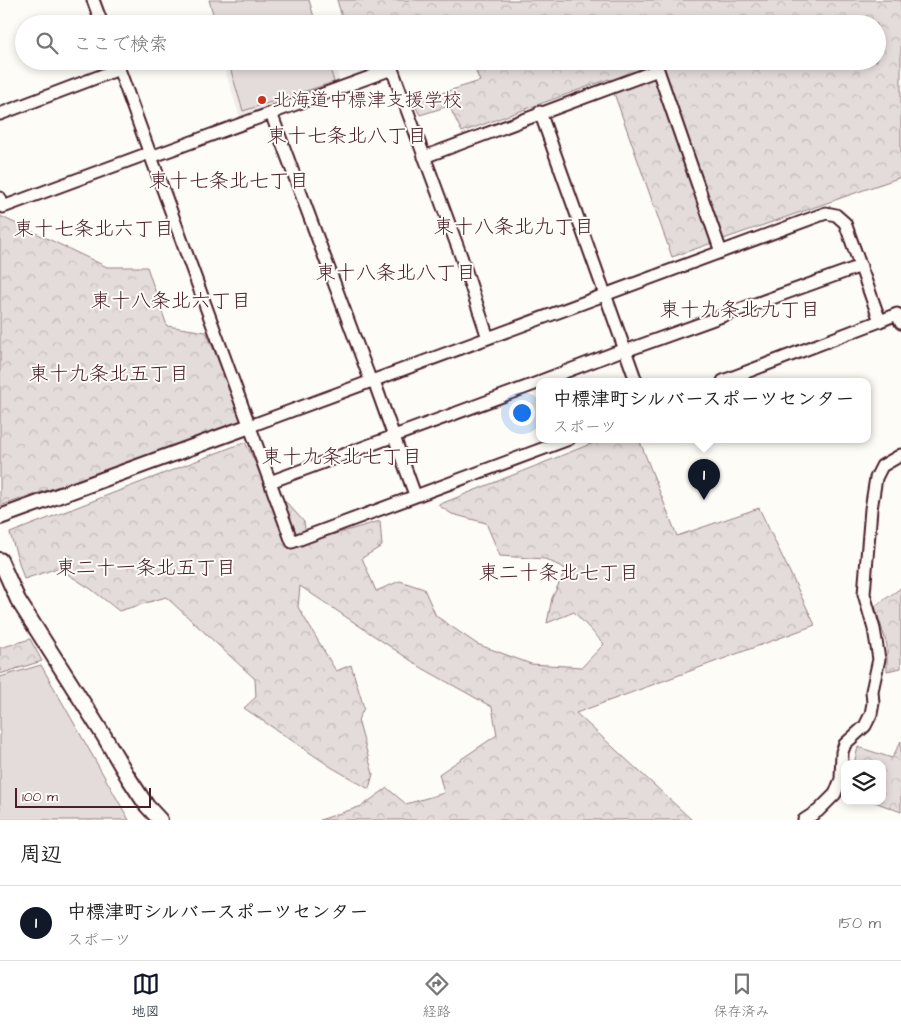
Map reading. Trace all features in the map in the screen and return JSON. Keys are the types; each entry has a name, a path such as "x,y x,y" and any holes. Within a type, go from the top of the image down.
{"street":[{"path":"93,0 99,15"},
{"path":"0,114 105,70"},
{"path":"119,70 292,542 558,443"},
{"path":"0,198 3,207 392,70 461,256 488,338"},
{"path":"424,157 540,112 658,70 722,252"},
{"path":"540,112 635,378"},
{"path":"271,113 415,495"},
{"path":"0,517 826,214 836,215 845,223 880,321"},
{"path":"549,378 861,266"},
{"path":"732,378 898,314 901,323"},
{"path":"270,482 536,383"},
{"path":"804,820 818,811 835,794 841,779 842,752 845,744 865,726 873,703 872,690 879,658 874,629 864,594 872,509 876,478 882,466 901,454"},
{"path":"0,560 18,600 128,777 147,806 160,820"}],"shaded area":[{"name":"北海道中標津支援学校","path":"225,70 336,70 340,83 240,117"}],"green space":[{"path":"209,0 309,0 313,15 213,15"},
{"path":"337,0 901,0 901,177 672,257 609,79 462,132 449,106 420,115 413,102 480,81 475,70 886,70 886,15 341,15"},
{"name":"北海道中標津支援学校","path":"231,70 331,70 334,82 243,111"},
{"path":"0,216 107,267 147,267 167,326 206,332 246,423 0,506"},
{"path":"245,442 268,488 288,504 304,522 307,542 380,521 382,546 362,558 376,591 400,581 424,589 436,616 477,644 531,664 582,667 604,644 574,612 547,623 552,598 566,569 545,559 500,556 486,523 452,514 438,505 593,443 641,443 677,536 759,508 815,625 576,713 692,820 320,820 362,806 387,788 406,804 444,793 439,774 497,735 492,707 422,668 300,586 298,607 336,671 351,665 364,708 358,720 373,774 369,789 331,767 244,708 256,697 255,679 166,597 119,611 91,589 58,568 24,579 10,533"},
{"path":"901,588 901,668 887,671 887,645 875,606"},
{"path":"30,639 42,661 0,674 0,648"},
{"path":"41,665 129,820 0,820 0,677"},
{"path":"901,741 901,812 883,805 886,805 886,760 855,760 858,747 892,758"}],"place":[{"name":"北海道中標津支援学校","path":"262,100"},
{"name":"中標津町シルバースポーツセンター","path":"704,500"}],"district":[{"name":"東十七条北八丁目","path":"347,136"},
{"name":"東十七条北七丁目","path":"229,181"},
{"name":"東十八条北九丁目","path":"514,227"},
{"name":"東十七条北六丁目","path":"94,229"},
{"name":"東十八条北八丁目","path":"396,273"},
{"name":"東十八条北六丁目","path":"171,301"},
{"name":"東十九条北九丁目","path":"740,310"},
{"name":"東十九条北五丁目","path":"109,374"},
{"name":"東十九条北七丁目","path":"342,457"},
{"name":"東二十一条北五丁目","path":"146,568"},
{"name":"東二十条北七丁目","path":"559,573"}]}
